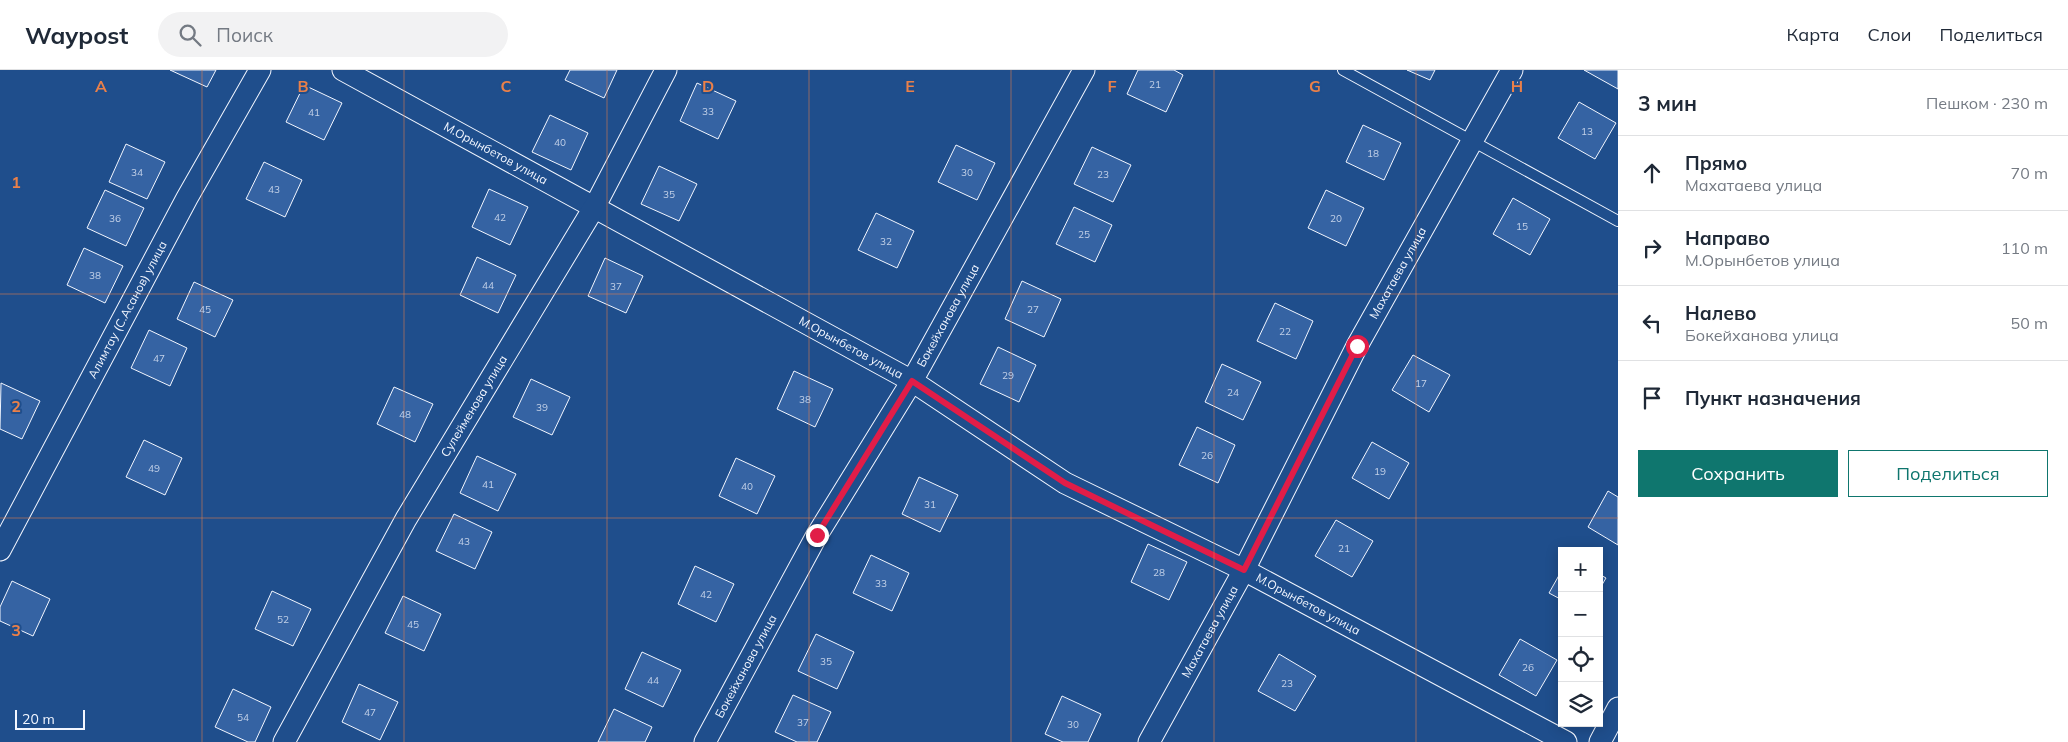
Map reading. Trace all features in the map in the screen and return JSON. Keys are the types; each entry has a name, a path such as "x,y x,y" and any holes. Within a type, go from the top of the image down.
{"street":[{"name":"Алимтау (С.Асанов) улица","path":"0,550 187,198 260,70"},
{"name":"М.Орынбетов улица","path":"343,70 595,206 912,381 1065,483 1244,570 1566,742"},
{"name":"Сулейменова улица","path":"284,742 406,519 595,206 666,70"},
{"name":"Бокейханова улица","path":"705,742 817,535 912,381 1084,70"},
{"name":"Махатаева улица","path":"1149,742 1244,570 1357,346 1512,70"},
{"path":"1600,742 1618,708"}],"lane":[{"path":"1343,70 1618,222"}],"building":[{"path":"170,70 216,70 207,87"},
{"path":"570,70 617,70 604,98 565,80"},
{"path":"1138,70 1174,70 1183,75 1166,112 1127,94"},
{"path":"1407,70 1435,70 1430,80"},
{"path":"1584,70 1618,70 1618,89"},
{"path":"697,83 736,101 718,139 680,121"},
{"path":"304,85 342,103 324,140 286,122"},
{"path":"1579,102 1616,123 1595,159 1558,138"},
{"path":"550,115 588,133 571,170 532,152"},
{"path":"1363,125 1401,143 1384,180 1346,162"},
{"path":"126,144 165,162 147,199 109,182"},
{"path":"956,145 995,163 977,200 938,182"},
{"path":"1092,147 1131,165 1113,202 1074,184"},
{"path":"264,162 302,180 285,217 246,199"},
{"path":"659,166 697,184 679,221 641,204"},
{"path":"489,189 528,207 510,245 472,227"},
{"path":"105,190 144,208 126,246 87,228"},
{"path":"1326,190 1364,208 1346,246 1308,228"},
{"path":"1513,198 1550,219 1530,255 1493,234"},
{"path":"1074,207 1112,225 1095,262 1056,244"},
{"path":"876,213 914,231 897,268 858,250"},
{"path":"84,248 123,266 105,303 67,285"},
{"path":"477,257 516,275 498,313 460,295"},
{"path":"605,258 643,276 626,313 588,296"},
{"path":"1022,281 1061,299 1044,337 1005,319"},
{"path":"194,282 233,300 215,337 177,319"},
{"path":"1275,303 1313,321 1296,359 1257,341"},
{"path":"149,330 187,348 170,386 131,368"},
{"path":"998,347 1036,365 1019,402 980,384"},
{"path":"1413,355 1450,375 1429,412 1392,390"},
{"path":"1222,364 1261,382 1243,420 1205,402"},
{"path":"794,371 833,389 815,427 777,409"},
{"path":"531,379 570,397 552,435 513,417"},
{"path":"1,383 40,401 22,439 0,429"},
{"path":"394,387 433,404 415,442 377,424"},
{"path":"1197,427 1235,445 1218,483 1179,465"},
{"path":"144,440 182,458 165,495 126,477"},
{"path":"1372,442 1409,463 1389,499 1352,478"},
{"path":"477,456 516,474 498,511 460,493"},
{"path":"736,458 775,476 757,514 719,496"},
{"path":"919,477 958,495 940,532 902,514"},
{"path":"1608,491 1618,497 1618,545 1588,527"},
{"path":"454,514 492,532 475,569 436,551"},
{"path":"1336,520 1373,541 1352,577 1315,556"},
{"path":"1148,544 1187,562 1169,600 1131,582"},
{"path":"871,555 909,573 892,611 853,593"},
{"path":"695,566 734,584 716,622 678,604"},
{"path":"1558,577 1558,598 1549,593"},
{"path":"12,581 50,599 33,636 0,621 0,607"},
{"path":"272,591 311,609 293,646 255,629"},
{"path":"403,596 441,614 424,651 385,633"},
{"path":"816,634 854,652 837,689 798,671"},
{"path":"1520,639 1557,660 1536,696 1499,675"},
{"path":"642,652 681,670 663,707 625,689"},
{"path":"1279,654 1316,676 1295,711 1258,691"},
{"path":"359,684 398,702 380,740 342,722"},
{"path":"233,689 271,707 255,742 248,742 215,727"},
{"path":"793,695 831,712 817,742 797,742 775,732"},
{"path":"1062,696 1101,714 1088,742 1063,742 1045,734"},
{"path":"614,709 652,727 645,742 598,742"}],"route":[{"path":"817,535 912,381 1065,483 1244,570 1357,346"}]}
